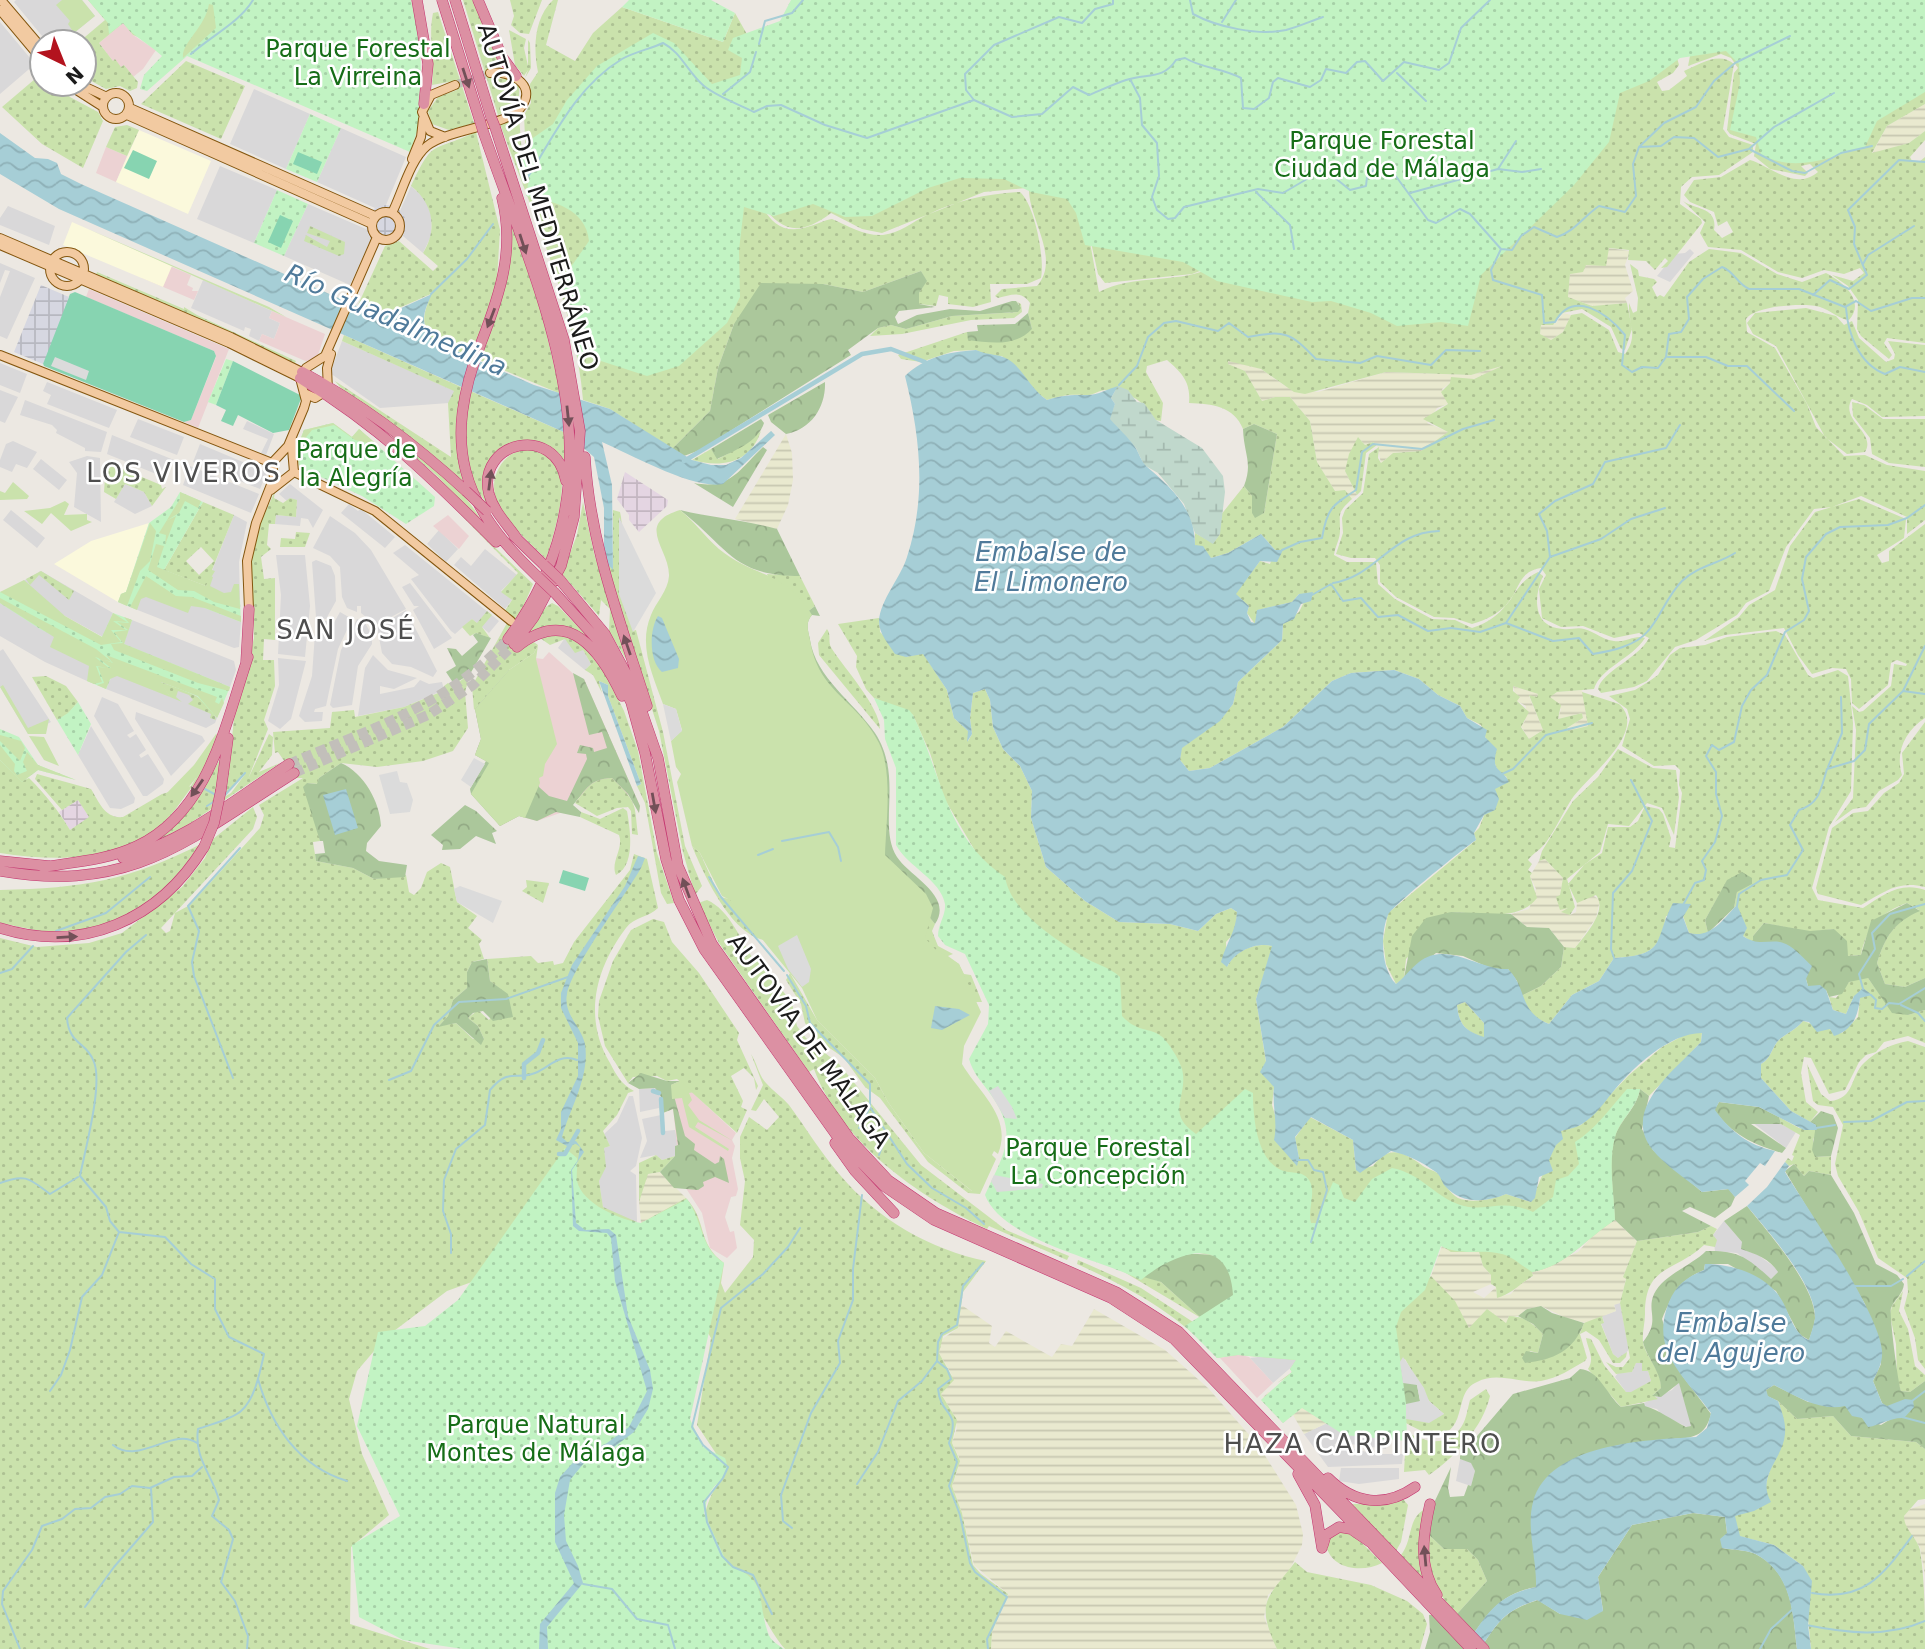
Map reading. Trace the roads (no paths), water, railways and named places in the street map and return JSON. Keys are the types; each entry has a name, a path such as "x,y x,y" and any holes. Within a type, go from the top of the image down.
{"highway":[{"path":"417,0 428,64 424,104"},
{"name":"AUTOVÍA DEL MEDITERRÁNEO","path":"442,0 550,326 578,447 574,517 561,566 534,617 513,643"},
{"name":"AUTOVÍA DEL MEDITERRÁNEO","path":"455,0 548,288 575,392 580,431 558,548 541,589 513,643"},
{"path":"478,0 502,57 516,76"},
{"path":"492,156 508,226 507,256 499,296 462,401 460,442 472,491 492,528 536,575"},
{"path":"301,375 386,436 438,482 446,496 446,504 456,505 469,514 506,552 536,575"},
{"name":"AUTOVÍA DE MÁLAGA","path":"323,393 403,437 462,487 518,540 560,580 591,615 619,657 640,704 658,758 678,866 712,944 849,1138 888,1180 920,1203 972,1231 1116,1292 1179,1332 1243,1395 1441,1608 1471,1649"},
{"path":"518,540 497,511 488,484 495,462 510,447 531,444 554,456 566,480 566,510"},
{"path":"578,447 599,558 652,721 658,758"},
{"name":"AUTOVÍA DE MÁLAGA","path":"536,575 603,646 631,702 641,736 666,859 679,900 719,972 818,1112 865,1168 911,1206 969,1238 1111,1298 1174,1339 1373,1545 1484,1649"},
{"path":"0,928 22,935 51,938 84,936 116,925 163,897 184,877 204,847 214,822 230,722 248,657 249,609"},
{"path":"513,643 544,631 561,630 581,638 596,650 641,736"},
{"path":"43,867 124,851 151,838 167,825 195,793 215,758 248,657"},
{"path":"0,861 43,867 105,862 158,848 291,769 165,855 109,873 30,876 0,871"},
{"path":"818,1112 855,1171 894,1213"},
{"path":"920,1203 1083,1271 1125,1291 1158,1311 1203,1347 1348,1495 1366,1500 1386,1500 1415,1487"},
{"path":"1288,1455 1310,1492 1321,1551 1326,1535 1339,1527 1351,1529 1373,1545"},
{"path":"1430,1504 1425,1530 1425,1563 1441,1608"}],"main road":[{"path":"1,0 28,32"},
{"path":"0,10 28,43"},
{"path":"373,220 390,212 420,153 433,141 519,111 526,94 523,84 516,76 504,72 491,73"},
{"path":"390,212 418,146 424,104 431,95 456,85"},
{"path":"98,93 107,97"},
{"path":"103,107 107,97 113,93 124,95 128,111"},
{"path":"89,98 103,107 111,119 128,111 373,220 380,238 336,339 329,359 323,393 292,449 294,472"},
{"path":"422,119 430,131 445,137"},
{"path":"380,238 392,238 400,227 390,212"},
{"path":"0,238 51,263"},
{"path":"0,245 82,276 301,375"},
{"path":"59,253 75,254 83,263 82,276 73,285 59,285 52,278 51,263 59,253"},
{"path":"301,375 326,356 336,339"},
{"path":"0,355 272,463"},
{"path":"313,367 327,373"},
{"path":"272,463 282,454 304,408 301,375"},
{"path":"304,393 323,393"},
{"path":"282,454 293,459"},
{"path":"249,609 247,561 256,523 274,473 272,463"},
{"path":"267,495 283,478 294,472"},
{"path":"294,472 375,511 511,621"},
{"path":"274,473 283,478"}],"water":[{"name":"Río Guadalmedina","path":"0,133 35,158 57,163 61,174 81,184 370,312 397,310 432,294 426,307 424,323 434,341 534,385 610,409 692,460 711,465 726,465 741,458 771,431 775,435 723,484 696,482 680,477 602,442 612,485 613,570 604,560 604,508 594,457 566,433 59,209 0,174"},
{"name":"Embalse de El Limonero","path":"976,350 1008,359 1047,400 1094,394 1118,386 1111,398 1115,404 1110,419 1132,443 1144,464 1180,500 1191,520 1195,545 1203,546 1211,558 1228,553 1261,534 1275,550 1283,550 1277,562 1260,561 1236,594 1249,606 1247,613 1251,622 1255,623 1257,610 1292,602 1299,594 1313,592 1311,601 1301,604 1294,619 1283,624 1282,640 1238,682 1233,704 1220,721 1182,748 1180,760 1189,771 1210,768 1283,727 1332,681 1351,673 1394,670 1419,679 1438,695 1460,706 1467,718 1487,730 1485,737 1497,749 1496,766 1509,782 1495,789 1499,799 1495,810 1484,815 1474,833 1476,840 1414,890 1388,915 1383,951 1387,970 1396,984 1419,962 1440,954 1508,969 1532,1013 1549,1024 1572,995 1599,981 1614,958 1651,949 1660,936 1673,903 1691,904 1683,917 1689,933 1697,934 1716,926 1737,905 1747,928 1743,936 1755,941 1781,942 1797,951 1812,966 1806,979 1808,986 1820,985 1826,990 1833,1010 1846,1014 1854,996 1863,988 1872,995 1860,998 1858,1011 1846,1030 1834,1036 1830,1029 1817,1032 1809,1022 1803,1021 1777,1042 1761,1064 1761,1078 1791,1111 1816,1125 1817,1130 1804,1130 1759,1107 1719,1102 1715,1110 1727,1125 1748,1141 1775,1151 1765,1166 1760,1163 1745,1181 1749,1185 1735,1197 1728,1189 1702,1192 1670,1167 1652,1149 1644,1134 1643,1119 1647,1105 1656,1091 1666,1077 1701,1042 1702,1033 1664,1045 1630,1073 1591,1117 1580,1125 1561,1131 1563,1139 1556,1145 1549,1160 1553,1171 1539,1177 1535,1198 1531,1202 1506,1194 1482,1200 1466,1199 1451,1192 1431,1168 1391,1151 1360,1173 1356,1170 1353,1140 1311,1117 1295,1137 1299,1158 1297,1166 1274,1140 1274,1087 1260,1072 1266,1061 1256,999 1272,946 1259,945 1246,949 1235,956 1227,967 1221,962 1236,919 1237,912 1231,908 1216,914 1198,931 1170,924 1119,922 1085,901 1046,867 1031,818 1032,791 1020,766 1003,749 993,727 990,700 985,689 973,693 970,718 972,734 967,742 968,731 954,718 947,690 923,654 906,657 895,654 884,638 879,621 880,613 907,557 919,489 917,444 905,376 929,360 947,354","holes":["1465,1002 1484,1023 1484,1037 1468,1030 1459,1018 1457,1005"]},
{"path":"658,616 662,618 679,659 678,668 662,672 655,661 652,645 653,629"},
{"path":"599,681 608,685 608,696 641,784 637,786"},
{"path":"346,789 358,828 335,835 323,795"},
{"path":"638,856 645,858 641,868 578,967 567,994 568,1008 583,1038 586,1056 582,1080 562,1137 567,1142 576,1141 584,1152 572,1170 576,1223 585,1230 609,1229 616,1235 628,1316 650,1370 653,1389 648,1409 634,1432 606,1453 584,1463 570,1480 564,1515 566,1541 583,1583 547,1627 548,1649 539,1649 540,1624 574,1583 555,1542 555,1493 560,1477 578,1457 607,1443 629,1427 647,1391 615,1281 611,1238 607,1233 579,1231 573,1226 571,1170 578,1160 580,1147 576,1144 567,1146 556,1140 561,1129 561,1112 578,1076 578,1043 561,1008 561,993 572,965 625,886"},
{"path":"935,1006 959,1009 970,1015 942,1030 931,1028"},
{"name":"Embalse del Agujero","path":"1785,1162 1789,1166 1785,1172 1856,1288 1878,1334 1882,1359 1873,1381 1882,1403 1887,1406 1905,1399 1913,1400 1914,1407 1904,1418 1868,1427 1862,1418 1852,1416 1845,1406 1818,1405 1774,1385 1766,1390 1768,1396 1778,1401 1785,1430 1783,1443 1768,1476 1767,1493 1771,1502 1754,1511 1735,1516 1740,1536 1774,1545 1803,1566 1812,1581 1808,1625 1811,1649 1797,1649 1789,1597 1770,1564 1751,1552 1722,1548 1720,1539 1727,1533 1725,1517 1693,1513 1632,1525 1598,1577 1603,1611 1587,1620 1560,1614 1537,1600 1517,1608 1503,1618 1480,1649 1463,1649 1500,1602 1536,1587 1531,1512 1543,1482 1558,1467 1578,1456 1602,1448 1652,1440 1696,1437 1707,1428 1711,1413 1673,1362 1663,1335 1669,1302 1683,1282 1704,1270 1705,1264 1752,1274 1775,1291 1797,1331 1809,1340 1815,1318 1808,1290 1789,1259 1747,1206 1767,1187"}],"waterway":[{"path":"191,54 233,22 253,0"},
{"path":"759,44 765,21 792,13 803,0"},
{"path":"974,100 966,90 965,74 994,45 1059,17 1082,23 1095,9 1113,4 1113,0"},
{"path":"1190,0 1193,14 1226,26 1251,31 1286,30 1323,17"},
{"path":"1222,22 1236,0"},
{"path":"536,164 573,106 595,80 622,59 663,43 715,94 754,112 767,106 781,105 825,125 867,138 974,100 1012,117 1042,114 1073,87 1089,95 1126,80 1166,71 1176,60 1185,58 1241,78 1243,108 1254,109 1269,98 1273,82 1278,78 1310,87 1321,80 1326,69 1346,73 1357,62 1365,61 1383,81 1404,62 1439,70 1449,63 1461,28 1490,0"},
{"path":"1130,79 1140,98 1142,125 1157,143 1159,176 1152,197 1157,210 1168,219 1175,218 1184,207 1258,189 1283,193 1324,169 1350,190 1366,186 1367,177 1375,169 1395,175 1428,220 1436,223 1460,209 1470,214 1501,249 1512,250 1521,236 1534,227 1557,237 1574,228 1599,206 1625,212 1636,196 1633,164 1639,147 1664,123 1696,107 1714,81 1735,63 1790,36"},
{"path":"723,94 750,72 756,52"},
{"path":"1397,73 1426,101"},
{"path":"1639,147 1661,146 1674,137 1694,138 1718,157 1749,149 1774,127 1834,93"},
{"path":"1410,193 1498,169 1516,141"},
{"path":"1751,150 1792,171 1805,173 1841,153 1872,146"},
{"path":"1813,295 1830,280 1849,289 1867,275 1854,244 1855,227 1848,210 1899,160 1925,162"},
{"path":"527,178 534,168"},
{"path":"1498,169 1522,172 1541,169"},
{"path":"1256,192 1290,225 1294,249"},
{"path":"431,294 467,259 493,224"},
{"path":"1863,264 1868,255 1914,226"},
{"path":"1501,249 1491,270 1493,280 1542,295 1544,323 1555,322 1562,312 1571,307 1590,308 1600,313 1625,335 1622,365 1632,372 1642,367 1658,368 1666,357 1669,334 1681,332 1689,319 1687,297 1703,279 1722,267 1749,289 1799,289 1845,307 1856,301 1871,311 1912,298 1925,298"},
{"path":"1846,308 1852,338 1868,363 1885,374 1900,367 1925,372"},
{"path":"1119,385 1137,366 1148,337 1164,323 1176,321 1218,331 1229,323 1248,337 1286,335 1300,343 1316,359 1360,363 1377,356 1431,365 1446,350 1480,351"},
{"path":"684,461 862,354 891,349 925,362"},
{"path":"1668,357 1706,357 1728,366 1747,366 1794,411"},
{"path":"1282,550 1300,542 1322,538 1328,514 1341,500 1356,490 1362,452 1373,444 1422,449 1463,429 1494,420"},
{"path":"1550,557 1547,531 1539,514 1555,501 1593,484 1605,462 1666,448 1680,425"},
{"path":"1683,905 1695,883 1704,880 1706,870 1702,861 1715,842 1722,816 1716,794 1716,772 1706,756 1712,745 1719,750 1734,742 1742,706 1751,690 1767,675 1785,632 1804,620 1809,611 1802,579 1806,557 1826,534 1840,527 1888,525 1907,518 1925,505"},
{"path":"1312,595 1331,584 1343,601 1361,598 1378,617 1398,615 1428,631 1451,628 1480,632 1506,623 1550,557 1601,539 1631,519 1665,508"},
{"path":"1333,583 1361,572 1408,539 1422,533 1439,531"},
{"path":"1506,623 1553,641 1579,638 1593,654 1615,649 1643,636 1677,587 1688,576 1735,553"},
{"path":"1903,691 1925,646"},
{"path":"1737,906 1739,894 1761,880 1787,875 1803,850 1790,825 1799,810 1816,799 1827,769 1854,761 1865,750 1869,724 1903,691 1925,694"},
{"path":"1828,767 1842,733 1841,697"},
{"path":"1502,774 1513,769 1546,735 1592,723"},
{"path":"225,795 245,773"},
{"path":"1614,958 1611,949 1613,893 1632,871 1652,821 1631,780"},
{"path":"205,789 216,795"},
{"path":"207,806 215,801"},
{"path":"782,841 829,832 838,847 841,861"},
{"path":"233,1078 194,976 192,962 199,931 188,906 240,848"},
{"path":"758,855 773,849"},
{"path":"56,931 106,913 150,877"},
{"path":"709,877 721,897 784,971"},
{"path":"1863,989 1859,974 1875,949 1872,933 1890,914 1925,904"},
{"path":"146,935 126,952 67,1018 71,1033 91,1055 96,1072 95,1101 80,1176 106,1207 110,1221 119,1232 165,1237 191,1264 215,1279 215,1309 229,1337 264,1354 256,1385 246,1406 232,1417 198,1429 197,1440 201,1458 219,1500 212,1516 229,1530 233,1539 221,1582 235,1601 248,1636 247,1649"},
{"path":"0,973 12,969 33,946"},
{"path":"787,975 806,1006 810,1023 870,1084 870,1107 907,1164 932,1188 966,1208 984,1224"},
{"path":"389,1080 411,1071 434,1025 459,1002 506,999 568,977"},
{"path":"1871,995 1876,1000 1875,1008 1882,1009 1889,1003 1899,1004 1925,988"},
{"path":"1901,1005 1918,1013 1925,1021"},
{"path":"524,1078 524,1064 538,1053 543,1040"},
{"path":"451,1253 451,1234 443,1211 444,1180 456,1149 485,1125 490,1090 507,1077 535,1073 560,1059 577,1060"},
{"path":"653,1091 659,1093"},
{"path":"661,1099 663,1133"},
{"path":"1844,1122 1871,1121 1907,1102 1925,1101"},
{"path":"859,1128 870,1107"},
{"path":"1816,1128 1835,1125"},
{"path":"559,1154 565,1154 578,1131"},
{"path":"879,1155 886,1136"},
{"path":"1297,1160 1308,1160 1314,1170 1323,1172 1327,1190 1311,1242"},
{"path":"0,1183 16,1178 27,1179 50,1194 78,1177"},
{"path":"792,1528 783,1521 781,1495 811,1413 840,1363 838,1341 853,1300 853,1269 862,1195"},
{"path":"772,1614 753,1575 733,1567 722,1556 707,1522 704,1502 728,1467 703,1445 692,1427 721,1308 763,1274 788,1247 800,1228"},
{"path":"50,1391 61,1375 70,1350 82,1297 102,1275 119,1232"},
{"path":"1907,1276 1925,1261"},
{"path":"857,1484 878,1452 898,1401 922,1381 937,1361 938,1342 942,1334 957,1325 963,1286 983,1263"},
{"path":"1853,1286 1891,1286 1903,1279"},
{"path":"937,1361 947,1369 951,1379 938,1389 943,1405 952,1418 949,1443 957,1462 949,1486 960,1515 970,1563 975,1572 1007,1597 987,1639 988,1649"},
{"path":"258,1379 270,1412 289,1442 314,1465 347,1481"},
{"path":"1912,1401 1925,1391"},
{"path":"1902,1417 1925,1423"},
{"path":"113,1445 134,1451 177,1439 188,1439 197,1443"},
{"path":"20,1649 2,1604 3,1591 32,1550 42,1526 62,1519 75,1509 91,1508 105,1497 120,1494 132,1486 150,1488 174,1477 192,1476 202,1467"},
{"path":"85,1607 114,1567 153,1522 151,1489"},
{"path":"1812,1593 1830,1595 1859,1589 1881,1574 1912,1536"},
{"path":"583,1584 612,1589 637,1619 668,1625 675,1649"},
{"path":"1760,1649 1771,1629 1794,1608"},
{"path":"1806,1625 1836,1630 1881,1632 1925,1621"}],"tunnel":[{"path":"455,85 490,73"},
{"path":"289,764 377,727 434,699 485,662 508,639"},
{"path":"294,773 428,715 473,685 514,644"}],"district":[{"name":"LOS VIVEROS","path":"184,473"},
{"name":"SAN JOSÉ","path":"346,630"},
{"name":"HAZA CARPINTERO","path":"1363,1444"}],"park label":[{"name":"Parque Forestal La Virreina","path":"358,63"},
{"name":"Parque Forestal Ciudad de Málaga","path":"1382,155"},
{"name":"Parque de la Alegría","path":"356,464"},
{"name":"Parque Forestal La Concepción","path":"1098,1162"},
{"name":"Parque Natural Montes de Málaga","path":"536,1439"}]}
